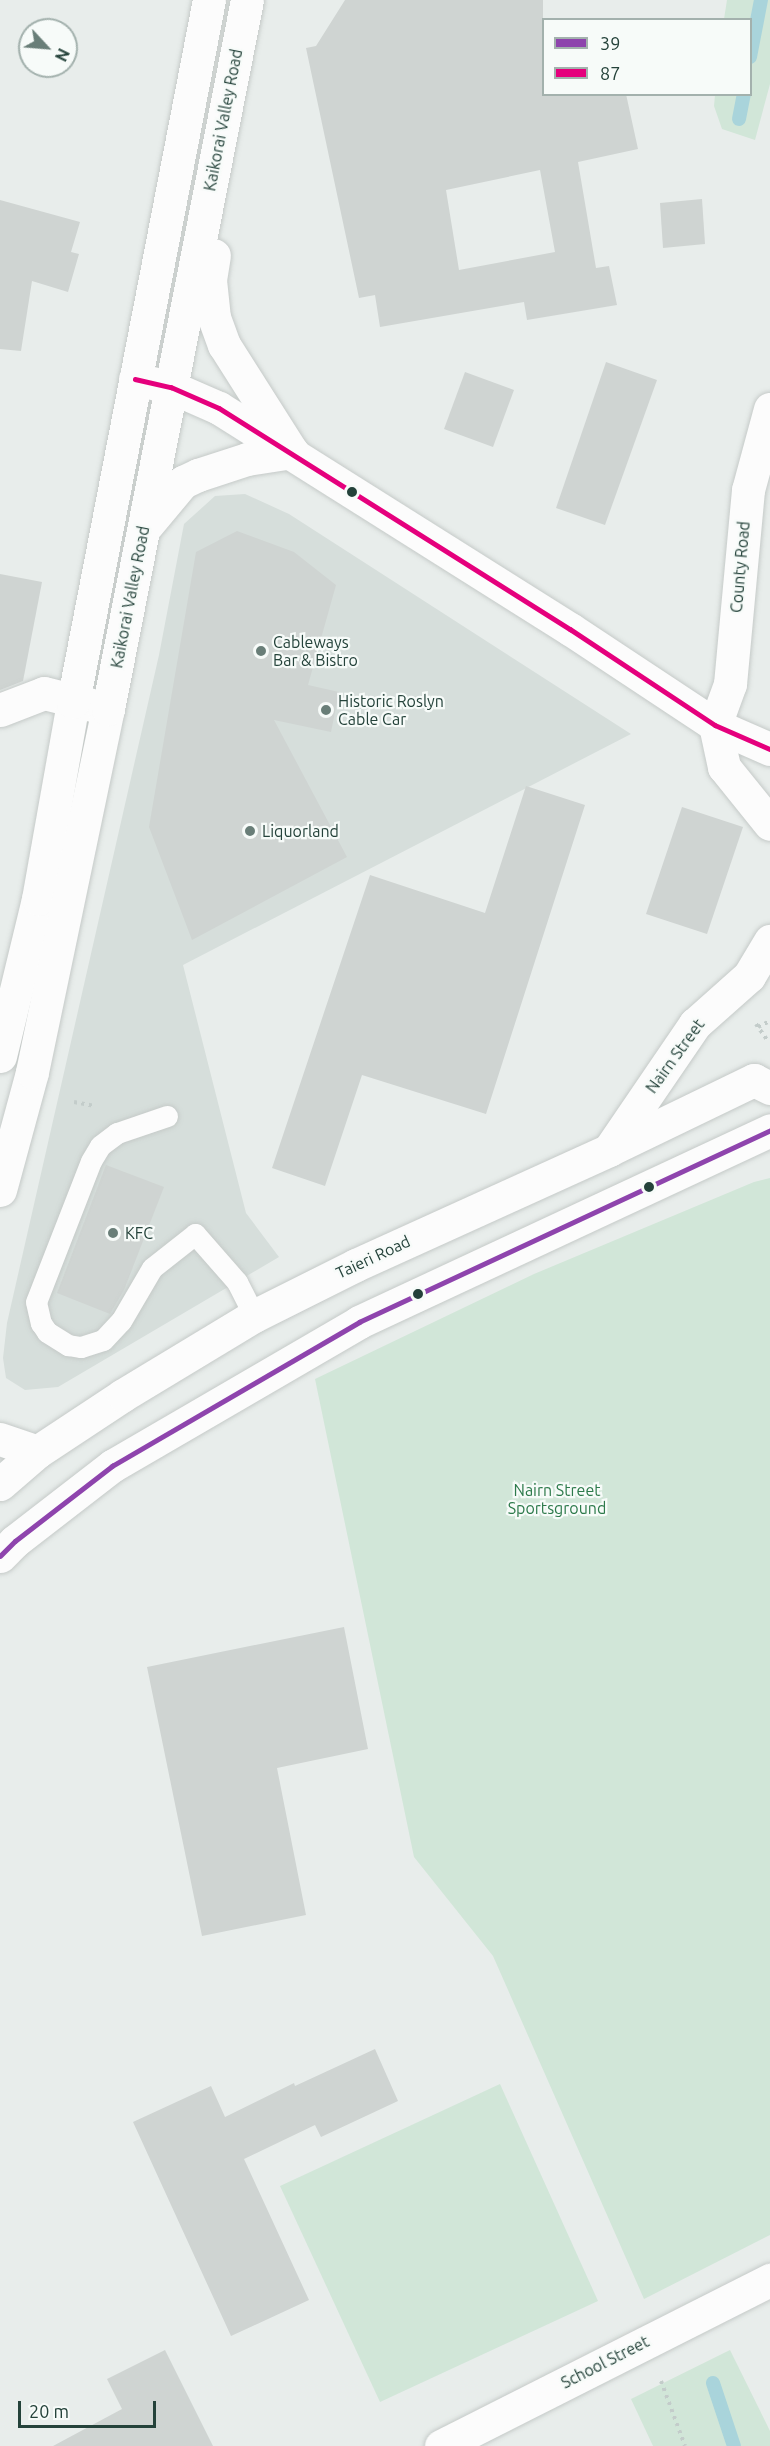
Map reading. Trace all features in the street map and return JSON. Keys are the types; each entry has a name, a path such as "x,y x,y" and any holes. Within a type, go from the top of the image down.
{"main road":[{"path":"0,1056 38,899 73,702 209,0"},
{"name":"Kaikorai Valley Road","path":"0,1191 32,1072 108,709 247,0"},
{"path":"254,0 250,50 210,280 214,318 224,345 292,452"},
{"path":"135,379 171,387 219,408 570,629 715,725 770,749"},
{"name":"County Road","path":"715,725 730,684 748,489 770,409"},
{"path":"144,529 183,482 247,459 292,452"},
{"path":"0,710 44,693 108,709"},
{"path":"715,725 724,767 770,824"},
{"name":"Nairn Street","path":"609,1150 696,1024 749,976 770,941"},
{"name":"Taieri Road","path":"0,1484 37,1452 123,1395 254,1316 356,1264 609,1150 754,1080 770,1088"},
{"path":"0,1556 15,1541 112,1466 359,1322 770,1130"},
{"path":"0,1439 37,1452"},
{"name":"School Street","path":"441,2446 645,2341 770,2280"}],"lane":[{"path":"167,1116 117,1133 100,1146 91,1161 36,1302 41,1323 47,1332 68,1345 81,1347 104,1340 121,1321 152,1268 195,1234 237,1282 254,1316"}],"path":[{"path":"758,1027 770,1022"},
{"path":"645,2341 685,2446"}],"shaded area":[{"path":"245,494 289,514 631,734 183,965 246,1213 279,1257 58,1387 25,1390 6,1378 3,1358 7,1323 159,655 184,524 215,496"}],"green space":[{"path":"727,0 770,0 770,84 755,140 722,129 714,106 715,96 752,96 752,18 724,18"},
{"name":"Nairn Street Sportsground","path":"770,1178 770,2235 644,2299 493,1956 414,1857 315,1379 534,1274 754,1182"},
{"path":"500,2084 598,2301 380,2402 280,2186"},
{"path":"730,2350 770,2431 770,2446 653,2446 631,2399"}],"building":[{"path":"345,0 543,0 542,96 626,96 638,149 578,162 596,268 609,266 617,305 527,320 524,302 380,327 375,295 359,298 306,48 316,46","holes":["540,170 555,252 459,270 446,190"]},
{"path":"702,199 705,244 663,248 660,203"},
{"path":"0,200 80,222 71,252 79,254 68,292 32,281 21,351 0,349"},
{"path":"606,362 657,380 605,525 556,508"},
{"path":"465,372 514,390 493,447 444,429"},
{"path":"237,531 294,552 336,585 308,685 339,692 331,732 274,720 347,857 192,940 149,827 196,552"},
{"path":"0,574 42,582 23,681 0,690"},
{"path":"526,786 585,805 486,1114 362,1075 325,1186 272,1168 370,875 485,913"},
{"path":"682,807 743,827 707,934 646,914"},
{"name":"KFC","path":"106,1165 164,1187 124,1290 110,1314 57,1293"},
{"path":"344,1627 368,1749 277,1768 306,1915 202,1936 147,1667"},
{"path":"375,2049 398,2101 321,2137 315,2125 244,2159 309,2300 231,2336 133,2122 211,2086 225,2117 294,2083 295,2086"},
{"path":"165,2350 213,2446 53,2446 122,2409 107,2379"}],"waterway":[{"path":"752,47 761,0"},
{"path":"739,119 744,96"},
{"path":"713,2383 734,2446"}],"transit line":[{"name":"87","path":"135,379 171,387 219,408 570,629 715,725 770,749"},
{"name":"39","path":"0,1556 15,1541 112,1466 359,1322 770,1130"}],"place":[{"name":"Cableways Bar & Bistro","path":"261,651"},
{"name":"Historic Roslyn Cable Car","path":"326,710"},
{"name":"Liquorland","path":"250,831"},
{"name":"KFC","path":"113,1233"}]}
